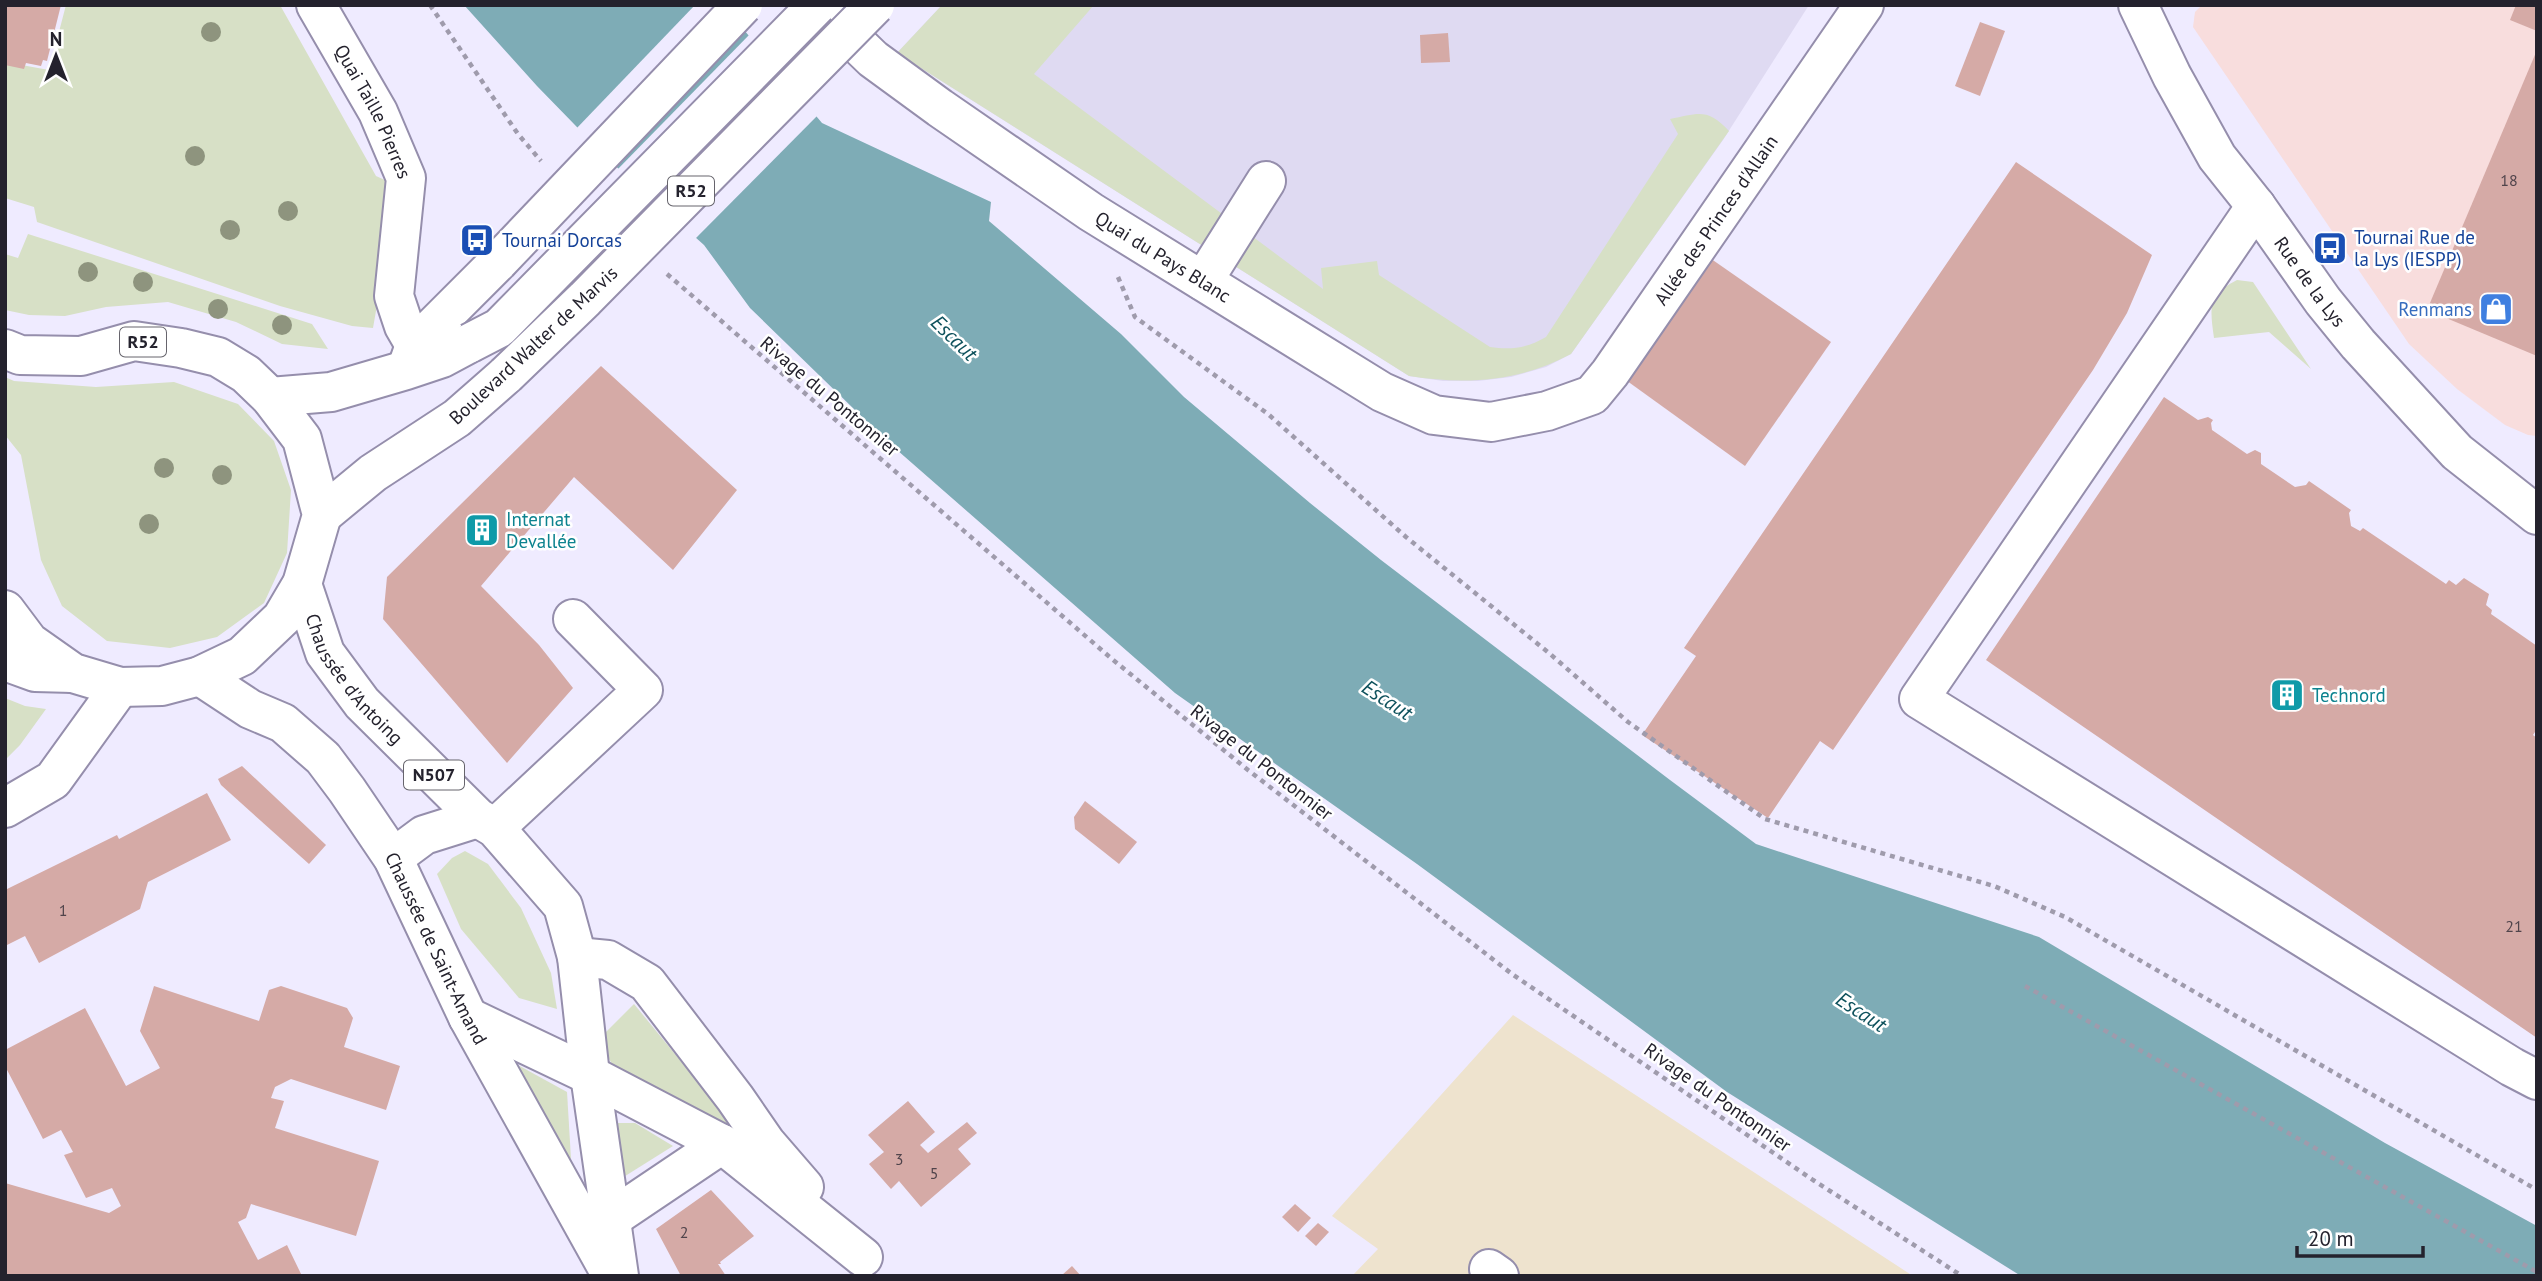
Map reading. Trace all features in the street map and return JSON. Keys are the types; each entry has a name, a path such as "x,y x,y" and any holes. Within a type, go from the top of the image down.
{"main road":[{"name":"Quai Taille Pierres","path":"316,5 378,111 406,178 394,296 408,347"},
{"path":"408,347 498,262 743,5"},
{"name":"Boulevard Walter de Marvis","path":"408,347 442,358 499,328 817,5"},
{"name":"Quai du Pays Blanc","path":"817,5 873,59 1091,212 1382,392 1434,415 1491,422 1548,411"},
{"name":"Boulevard Walter de Marvis","path":"322,515 373,474 457,418 506,375 585,299 875,5"},
{"name":"Allée des Princes d'Allain","path":"1548,411 1592,395 1611,373 1864,5"},
{"name":"Rue de la Lys","path":"2138,5 2172,76 2217,157 2256,206 2323,301 2358,344 2457,452 2537,515"},
{"path":"1203,281 1266,181"},
{"path":"2256,206 1919,699 2537,1080"},
{"name":"R52","path":"5,349 20,355 81,356 134,341 218,357 246,374 270,397 302,439 322,515"},
{"name":"R52","path":"270,397 331,392 408,347"},
{"path":"5,661 35,672 73,673 120,687 162,686 200,676 243,656 282,618 302,584 322,515"},
{"name":"Chaussée d'Antoing","path":"302,584 325,653 362,703 486,823 562,906 577,957"},
{"path":"5,610 29,642 73,673"},
{"path":"393,859 424,835 486,823 643,690 573,619"},
{"name":"Chaussée de Saint-Amand","path":"200,676 250,709 283,723 323,758 393,859 468,1017 612,1276"},
{"path":"5,808 53,780 120,687"},
{"path":"577,957 608,960 647,983 766,1143 867,1268"},
{"name":"N507","path":"577,957 590,1075 619,1276"},
{"path":"468,1017 590,1075 722,1144 867,1268"},
{"path":"612,1218 722,1144"}],"path":[{"path":"430,5 518,134 545,165"},
{"name":"Rivage du Pontonnier","path":"662,270 1071,624 1248,770 1512,974 1813,1180 1962,1276"},
{"path":"1115,270 1135,317 1268,414 1406,537 1628,722 1765,819 1994,886 2065,917 2537,1190"},
{"path":"2025,986 2537,1272"}],"shaded area":[{"path":"66,5 280,5 376,176 387,181 390,231 373,328 352,326 280,306 37,222 34,207 5,198 5,62 49,70"},
{"path":"942,5 1809,5 1723,140 1571,354 1546,367 1511,377 1443,381 1409,376 897,53"},
{"path":"942,5 1094,5 1034,74 1323,289 1321,268 1377,261 1379,275 1490,347 1519,347 1546,337 1678,134 1670,119 1702,114 1715,119 1729,131 1571,354 1532,371 1492,379 1451,380 1409,376 897,53"},
{"path":"2202,5 2537,5 2537,436 2505,425 2457,389 2409,344 2193,27 2195,12"},
{"path":"28,234 312,324 328,349 282,344 236,322 168,302 106,307 65,316 29,315 5,310 5,254 18,258"},
{"path":"2237,280 2253,282 2311,369 2269,332 2214,338 2212,311 2215,297"},
{"path":"5,377 14,381 96,387 174,382 238,404 274,441 291,490 287,553 264,603 217,637 170,648 107,641 62,606 41,560 21,455 5,435"},
{"path":"5,698 25,706 46,709 20,745 5,760"},
{"path":"465,851 488,864 521,908 551,973 557,1009 519,998 461,929 437,874 452,858"},
{"path":"634,1004 734,1126 726,1135 612,1064 598,1040"},
{"path":"1513,1015 1913,1276 1352,1276 1378,1249 1332,1216"},
{"path":"516,1064 567,1092 571,1159 543,1130"},
{"path":"614,1123 635,1123 673,1146 622,1178"}],"water":[{"name":"Escaut","path":"464,5 723,5 822,123 991,202 989,221 1121,334 1184,397 1310,503 1381,560 1756,844 2039,937 2385,1143 2537,1226 2537,1276 2021,1276 1727,1092 1417,864 1175,693 889,443 750,308 704,245 611,162"}],"pier":[{"path":"695,5 728,5 607,163 575,130"},
{"path":"751,33 819,114 694,240 616,171"}],"building":[{"path":"5,5 61,5 47,61 43,60 41,66 26,63 24,69 5,65"},
{"path":"2516,5 2537,5 2537,31 2510,20"},
{"path":"1980,22 2005,31 1980,96 1955,86"},
{"path":"1448,33 1450,62 1421,63 1420,35"},
{"path":"2537,50 2537,356 2427,310"},
{"path":"2016,162 2152,255 2127,313 2093,370 1833,750 1820,741 1768,818 1642,735 1696,656 1684,648"},
{"path":"1707,256 1831,342 1745,466 1623,378"},
{"name":"Internat Devallée","path":"601,366 737,490 673,570 574,477 481,586 539,645 573,688 507,763 383,619 387,577"},
{"name":"Technord","path":"2164,397 2198,420 2208,417 2213,420 2212,430 2247,454 2255,450 2261,453 2261,464 2295,487 2306,485 2309,481 2351,510 2351,526 2360,531 2363,528 2446,584 2449,580 2456,585 2464,578 2489,594 2486,605 2492,610 2491,614 2537,646 2537,729 2533,735 2537,738 2537,1038 1986,660"},
{"path":"242,766 326,845 309,864 221,785 218,779"},
{"path":"207,793 231,840 148,882 140,909 39,963 25,936 5,946 5,890 117,835 119,839"},
{"path":"1085,801 1137,842 1119,864 1075,829 1074,817"},
{"path":"154,986 259,1021 269,990 281,986 347,1008 353,1018 344,1047 400,1066 386,1110 291,1079 275,1087 271,1098 284,1101 275,1128 379,1161 356,1236 251,1204 246,1218 238,1222 258,1260 287,1245 302,1276 5,1276 5,1183 109,1213 121,1206 112,1188 86,1198 64,1155 73,1152 61,1130 43,1139 5,1066 5,1050 85,1008 126,1086 160,1068 140,1031"},
{"path":"908,1101 935,1132 920,1145 928,1153 967,1122 977,1133 958,1149 971,1164 921,1207 899,1181 891,1189 869,1164 884,1152 868,1135"},
{"path":"711,1190 754,1236 718,1264 726,1276 681,1276 656,1229"},
{"path":"1295,1204 1311,1218 1298,1232 1282,1217"},
{"path":"1318,1223 1329,1232 1316,1246 1305,1236"},
{"path":"1072,1266 1081,1276 1061,1276"}],"place":[{"name":"Tournai Dorcas","path":"477,240"},
{"name":"Tournai Rue de la Lys (IESPP)","path":"2330,248"},
{"name":"Renmans","path":"2496,309"},
{"name":"Internat Devallée","path":"482,530"},
{"name":"Technord","path":"2287,695"}]}
